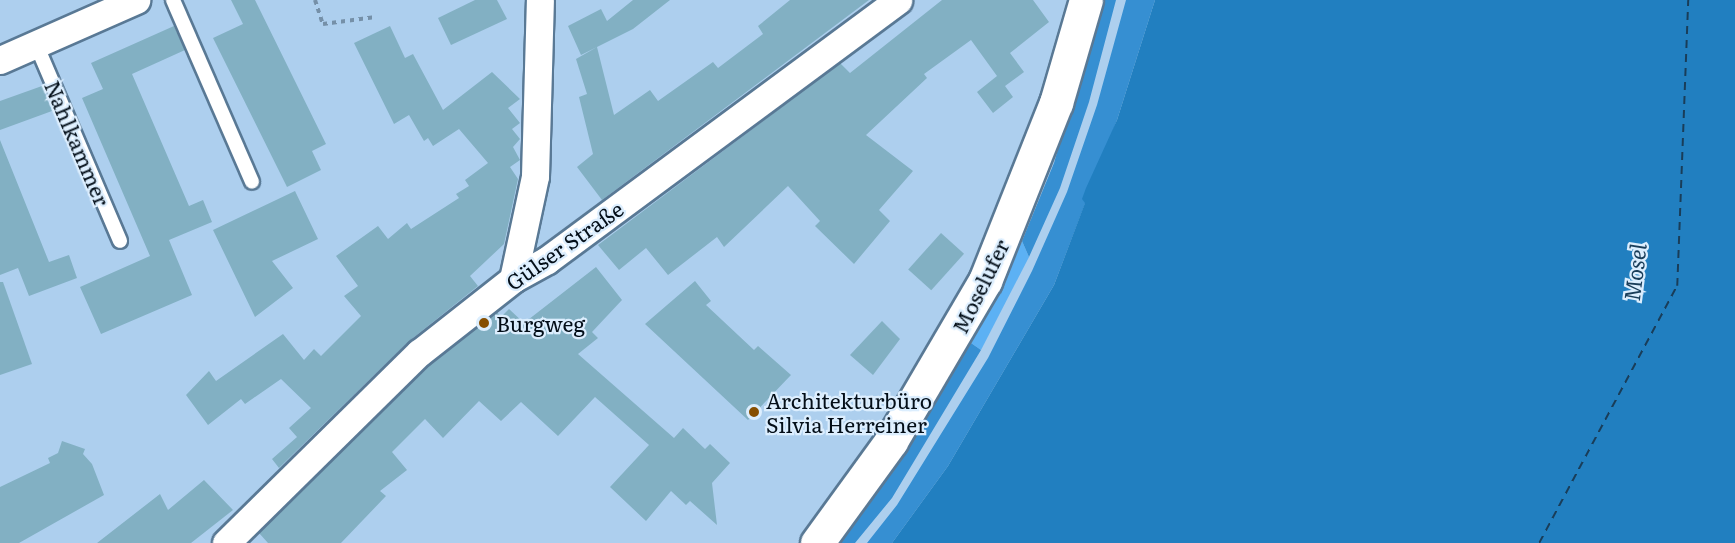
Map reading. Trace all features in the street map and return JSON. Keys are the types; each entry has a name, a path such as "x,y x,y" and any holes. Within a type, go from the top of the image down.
{"main road":[{"name":"Moselufer","path":"817,543 891,441 985,281 1056,103 1086,0"}],"street":[{"path":"0,60 136,0"},
{"path":"513,279 535,176 540,0"},
{"name":"Gülser Straße","path":"226,543 419,353 513,279 556,253 898,0"}],"lane":[{"path":"172,0 252,182"},
{"name":"Nahlkammer","path":"36,44 120,241"}],"path":[{"path":"315,0 323,24 376,17"}],"shaded area":[{"path":"1101,0 1116,0 1089,102 1060,188 1029,257 1022,241 1054,163"},
{"path":"1126,0 1155,0 1117,120 1054,285 948,466 892,543 867,543 897,505 988,358 1032,271 1067,192 1097,105"},
{"path":"1022,241 1029,257 981,350 971,343"},
{"path":"971,343 981,350 892,498 855,543 837,543 896,465"}],"water":[{"name":"Mosel","path":"1155,0 1735,0 1735,543 892,543 948,466 1054,285 1085,203 1082,199 1086,188 1117,120"}],"building":[{"path":"231,0 255,0 326,144 312,151 321,170 287,187 213,38 243,24"},
{"path":"475,0 497,0 507,19 451,45 438,18"},
{"path":"633,0 670,0 633,29 581,55 568,26 601,9 607,21"},
{"path":"790,0 869,0 602,200 577,167 593,154 579,97 587,94 576,59 597,47 614,115 650,90 658,101 713,62 718,68 763,34 758,26"},
{"path":"942,0 1033,0 1049,22 1010,53 1024,72 1005,86 1013,97 993,113 977,92 997,76 971,40 924,74 927,78 866,135 913,171 879,210 890,221 854,264 815,226 820,221 788,186 724,247 717,237 668,275 646,248 619,270 598,245 840,63 850,73"},
{"path":"174,26 185,50 132,74 189,206 203,200 212,222 169,240 192,295 101,334 80,287 150,256 82,98 103,89 91,63"},
{"path":"390,26 405,58 413,54 443,110 492,72 520,99 508,108 520,123 512,129 520,139 513,147 520,160 510,167 518,179 504,244 470,276 478,286 408,342 279,468 272,459 297,437 289,428 311,408 281,379 245,404 241,399 208,425 186,395 209,371 216,381 283,334 304,360 314,349 321,356 361,316 344,296 358,286 336,256 378,226 388,239 407,223 411,229 459,198 456,194 469,186 465,180 488,163 459,129 433,146 428,138 424,141 409,115 394,124 354,43"},
{"path":"42,86 52,111 0,130 0,101"},
{"path":"0,140 49,262 69,255 77,278 29,296 18,268 0,275"},
{"path":"295,191 318,239 272,261 293,288 255,317 213,230"},
{"path":"941,233 964,254 931,290 908,269"},
{"path":"596,267 622,300 592,332 598,338 578,354 674,438 683,428 705,449 710,444 730,463 712,483 717,525 690,501 686,505 671,491 646,521 610,487 649,445 595,397 558,436 521,402 501,421 479,401 443,438 425,419 392,452 407,470 380,491 386,496 341,543 268,543 259,533 429,365 497,312 501,317 509,309 524,323"},
{"path":"695,281 711,301 706,305 754,350 758,346 791,375 748,420 645,324"},
{"path":"0,282 3,282 32,364 0,375"},
{"path":"882,321 900,339 873,375 850,355"},
{"path":"62,441 85,449 83,454 92,464 104,495 19,543 0,543 0,487 50,463 48,458 58,453"},
{"path":"204,480 233,510 191,543 97,543 160,494 168,510"}],"ferry route":[{"path":"1539,543 1677,286 1688,0"}],"place":[{"name":"Burgweg","path":"484,323"},
{"name":"Architekturbüro Silvia Herreiner","path":"754,412"}]}
